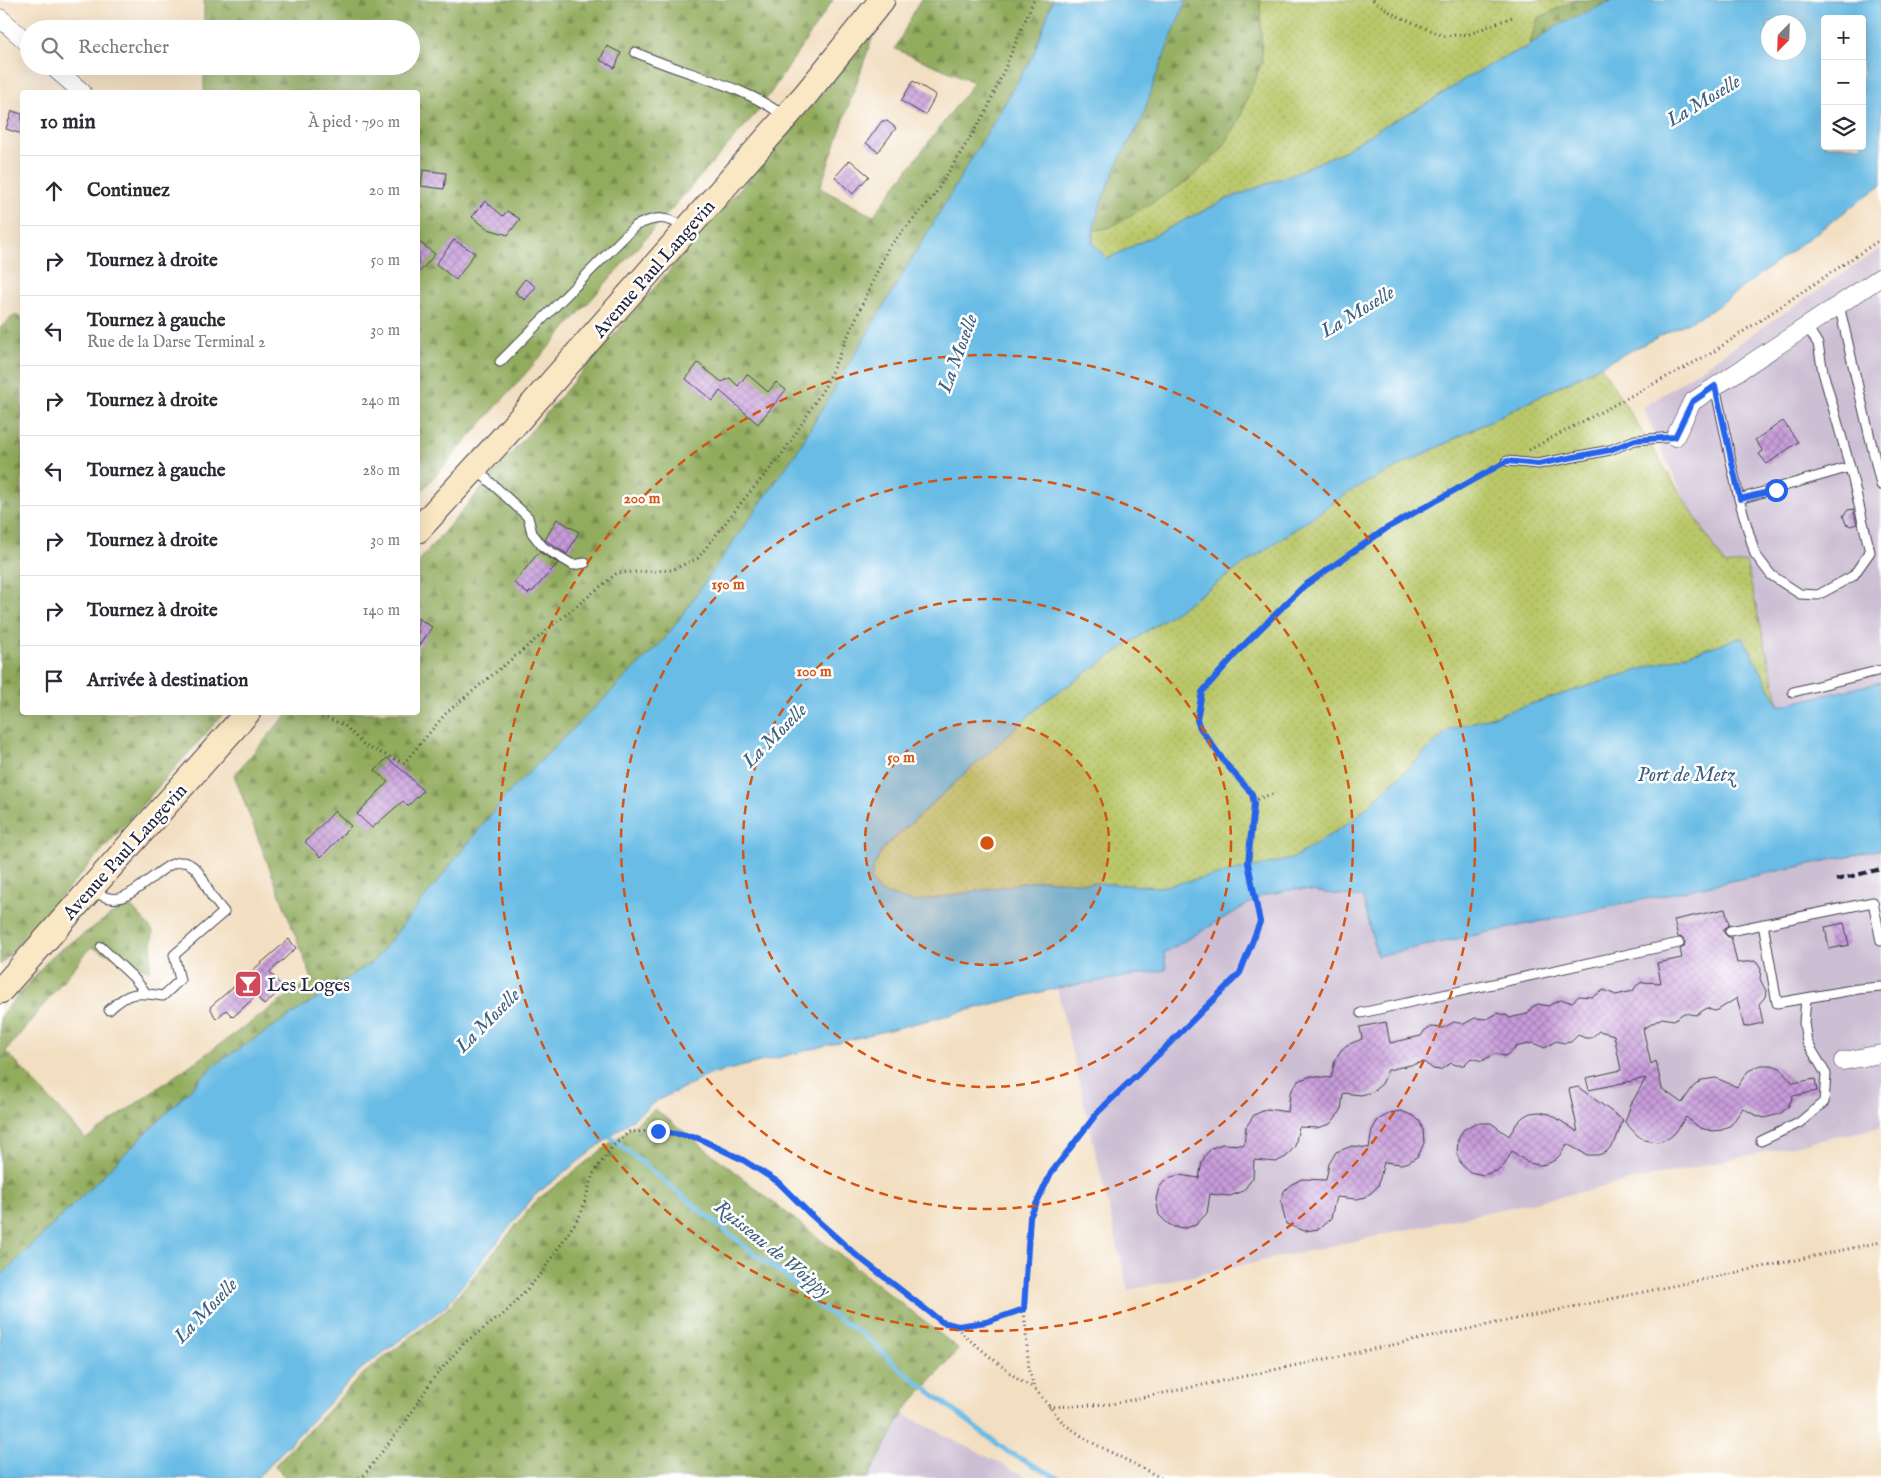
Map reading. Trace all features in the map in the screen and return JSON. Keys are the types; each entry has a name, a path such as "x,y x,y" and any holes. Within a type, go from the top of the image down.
{"main road":[{"name":"Avenue Paul Langevin","path":"420,528 786,117 882,0"},
{"name":"Avenue Paul Langevin","path":"0,991 245,715"}],"street":[{"path":"0,18 20,36"},
{"path":"62,75 80,90"},
{"path":"1675,437 1692,402 1881,277"},
{"path":"1843,1061 1881,1054"}],"lane":[{"path":"636,52 660,64 751,95 786,117"},
{"path":"500,362 635,226 650,219 670,219 688,228"},
{"path":"1839,305 1881,485"},
{"path":"1715,386 1740,499 1755,554 1771,575 1800,594 1818,595 1853,576 1870,552 1850,467 1823,372 1818,344 1807,326"},
{"path":"1507,461 1538,464 1610,450 1635,440 1675,437"},
{"path":"1740,499 1850,467"},
{"path":"475,468 528,517 532,533 543,547 573,565 585,562"},
{"path":"1792,692 1881,670"},
{"path":"92,888 100,896 118,899 130,894 164,868 184,862 197,870 213,898 224,912 174,955 180,980 162,996 132,994 117,1002 109,1010"},
{"path":"1730,931 1873,902 1881,941"},
{"path":"1763,924 1778,1003 1858,988 1881,987"},
{"path":"1361,1013 1679,942"},
{"path":"101,947 133,977 146,994"},
{"path":"1761,1141 1799,1123 1824,1102 1826,1074 1807,1042 1804,1023 1806,998"}],"path":[{"path":"320,715 344,725 365,746 404,763 447,712 616,573 672,570 698,558 782,455 825,386 888,248 933,197 986,112 1034,0"},
{"path":"1373,0 1393,14 1444,36 1468,34 1515,16"},
{"path":"1035,1389 1030,1371 1024,1309 1030,1217 1051,1173 1098,1112 1240,973 1260,922 1248,863 1254,804 1252,794 1226,764 1200,728 1197,720 1202,692 1243,646 1304,586 1387,528 1507,461 1710,354 1881,239"},
{"path":"1257,799 1276,793"},
{"path":"359,1478 364,1475 406,1421 432,1380 464,1343 505,1313 541,1274 581,1214 593,1174 612,1147 629,1132 658,1131 698,1138 743,1160 778,1182 856,1255 942,1322 958,1326 986,1322 1024,1309"},
{"path":"1049,1407 1112,1404 1881,1242"},
{"path":"958,1326 961,1333 1020,1380 1035,1389 1064,1424 1089,1441 1161,1478"}],"shaded area":[{"path":"1881,248 1881,1127 1128,1290 1057,988 1041,880 1743,628 1643,408"},
{"path":"897,1411 1029,1478 865,1478"}],"green space":[{"path":"204,0 833,0 759,110 420,493 420,90 204,90 204,75 420,75 420,20 204,20"},
{"path":"920,0 1053,0 1033,56 796,453 665,639 510,791 374,961 216,1064 0,1277 0,1016 52,956 128,903 153,931 150,971 91,947 6,1051 86,1139 312,979 234,775 286,715 420,715 420,560 874,33 820,188 873,216 974,82 895,49"},
{"path":"1186,0 1613,0 1529,46 1502,58 1342,152 1225,200 1107,259 1093,243 1093,231"},
{"path":"1186,0 1260,0 1262,62 1237,125 1220,151 1188,181 1111,227 1093,231 1100,204 1120,158 1142,119 1156,76"},
{"path":"1576,0 1613,0 1529,46 1538,18"},
{"path":"14,315 20,317 20,715 222,715 0,965 0,328"},
{"path":"1601,366 1725,565 1746,562 1779,706 1743,637 1449,730 1353,820 1292,859 1160,887 1041,880 913,902 878,891 871,881 873,868 882,850 1044,702 1352,490"},
{"path":"655,1109 959,1349 905,1410 868,1478 286,1478 274,1466 363,1374 446,1310 537,1200"}],"water":[{"path":"1053,0 1186,0 1156,76 1142,119 1120,158 1100,204 1093,231 1093,243 1107,259 1225,200 1342,152 1384,126 1430,102 1463,80 1502,58 1529,46 1555,27 1613,0 1881,0 1881,185 1712,310 1352,490 1044,702 882,849 873,868 871,880 878,891 913,902 1041,880 1160,887 1292,859 1353,820 1449,730 1743,637 1779,706 1881,682 1881,849 1377,956 1363,898 1295,889 1262,896 1164,953 1166,970 1057,988 712,1074 656,1101 535,1195 445,1307 361,1369 257,1478 0,1478 0,1277 216,1064 374,961 510,791 665,639 796,453 1033,56"}],"building":[{"path":"607,46 621,53 615,68 600,60"},
{"path":"913,81 936,95 925,115 901,101"},
{"path":"12,111 20,113 20,133 6,129"},
{"path":"882,121 887,121 896,128 878,152 866,143"},
{"path":"850,160 869,176 853,194 835,177"},
{"path":"423,170 446,173 444,189 421,186"},
{"path":"485,201 503,216 507,211 520,219 508,235 488,229 472,217"},
{"path":"454,240 475,253 456,280 436,264"},
{"path":"420,243 435,254 420,272"},
{"path":"525,279 536,287 525,300 515,292"},
{"path":"698,363 722,382 730,378 738,386 747,374 768,392 776,382 786,390 758,424 720,391 713,401 686,379"},
{"path":"1783,421 1798,442 1767,464 1759,454 1763,451 1755,440"},
{"path":"1853,509 1857,524 1851,526 1846,524 1843,516 1848,510"},
{"path":"557,519 579,532 567,554 545,540"},
{"path":"539,552 558,563 528,594 514,583"},
{"path":"420,619 432,627 420,645"},
{"path":"387,758 407,774 423,791 408,806 403,801 372,828 357,814 388,782 375,771"},
{"path":"335,811 351,826 321,857 305,842"},
{"path":"1725,909 1729,925 1724,929 1724,933 1731,937 1737,963 1754,961 1761,969 1760,979 1766,991 1765,997 1759,1004 1763,1023 1744,1027 1737,998 1718,1010 1714,1011 1707,1008 1696,1015 1684,1013 1674,1020 1662,1018 1643,1029 1651,1064 1656,1061 1662,1089 1682,1103 1693,1087 1702,1080 1716,1078 1737,1087 1748,1071 1761,1065 1772,1065 1780,1068 1793,1083 1815,1079 1817,1091 1793,1096 1788,1107 1780,1114 1764,1118 1743,1108 1731,1125 1722,1130 1713,1131 1700,1128 1686,1117 1675,1133 1669,1138 1658,1142 1644,1140 1625,1122 1631,1104 1646,1078 1589,1090 1586,1078 1621,1070 1614,1035 1599,1031 1591,1038 1578,1035 1571,1042 1556,1041 1545,1048 1533,1043 1515,1047 1505,1056 1494,1054 1482,1061 1471,1058 1464,1065 1451,1063 1440,1070 1433,1069 1424,1062 1388,1070 1382,1084 1372,1092 1361,1095 1343,1093 1341,1111 1330,1124 1317,1128 1299,1127 1295,1146 1286,1157 1276,1162 1254,1160 1253,1178 1243,1191 1230,1196 1210,1194 1207,1213 1196,1225 1185,1228 1174,1227 1159,1215 1156,1199 1159,1188 1164,1182 1171,1177 1179,1175 1199,1178 1202,1162 1212,1148 1222,1144 1244,1145 1246,1127 1254,1115 1267,1109 1288,1112 1290,1093 1298,1081 1311,1076 1331,1078 1335,1060 1341,1050 1347,1045 1362,1039 1360,1027 1386,1022 1390,1043 1421,1036 1425,1030 1431,1027 1443,1028 1454,1022 1464,1024 1475,1018 1487,1019 1498,1013 1509,1018 1527,1014 1532,1007 1538,1004 1548,1006 1560,1000 1572,1002 1579,996 1592,997 1604,990 1616,995 1633,991 1642,982 1661,983 1657,963 1682,958 1680,949 1684,947 1685,942 1683,938 1678,937 1674,920"},
{"path":"1844,923 1849,945 1829,949 1825,927"},
{"path":"289,939 296,948 270,972 283,988 264,1005 256,996 233,1017 226,1010 216,1019 210,1007"},
{"path":"1578,1087 1623,1120 1615,1142 1606,1152 1598,1155 1587,1155 1567,1144 1555,1160 1539,1165 1528,1163 1512,1151 1505,1164 1499,1170 1483,1175 1470,1172 1461,1164 1457,1154 1458,1140 1463,1130 1475,1123 1491,1123 1509,1136 1523,1117 1530,1113 1539,1112 1550,1114 1578,1132 1569,1089"},
{"path":"1401,1111 1414,1116 1420,1122 1424,1143 1418,1156 1409,1162 1401,1164 1384,1162 1378,1186 1365,1197 1357,1199 1336,1197 1331,1218 1319,1229 1305,1231 1286,1224 1281,1202 1284,1191 1290,1185 1302,1179 1326,1180 1329,1164 1336,1152 1352,1146 1369,1148 1372,1130 1378,1120 1390,1113"}],"waterway":[{"name":"Ruisseau de Woippy","path":"604,1132 753,1253 786,1276 817,1305 864,1335 899,1368 1008,1452 1058,1478"}],"railway":[{"path":"1836,880 1881,869"}],"place":[{"name":"Les Loges","path":"248,984"}],"route":[{"path":"658,1131 698,1138 743,1160 778,1182 856,1255 942,1322 958,1326 986,1322 1024,1309 1030,1217 1051,1173 1098,1112 1240,973 1260,922 1248,863 1254,804 1252,794 1226,764 1200,728 1197,720 1202,692 1243,646 1304,586 1387,528 1507,461 1538,464 1610,450 1635,440 1675,437 1692,402 1715,386 1740,499 1776,490"}],"water label":[{"name":"La Moselle","path":"1703,100"},
{"name":"La Moselle","path":"1357,311"},
{"name":"La Moselle","path":"957,353"},
{"name":"La Moselle","path":"774,735"},
{"name":"Port de Metz","path":"1686,774"},
{"name":"La Moselle","path":"487,1020"},
{"name":"La Moselle","path":"205,1310"}]}
